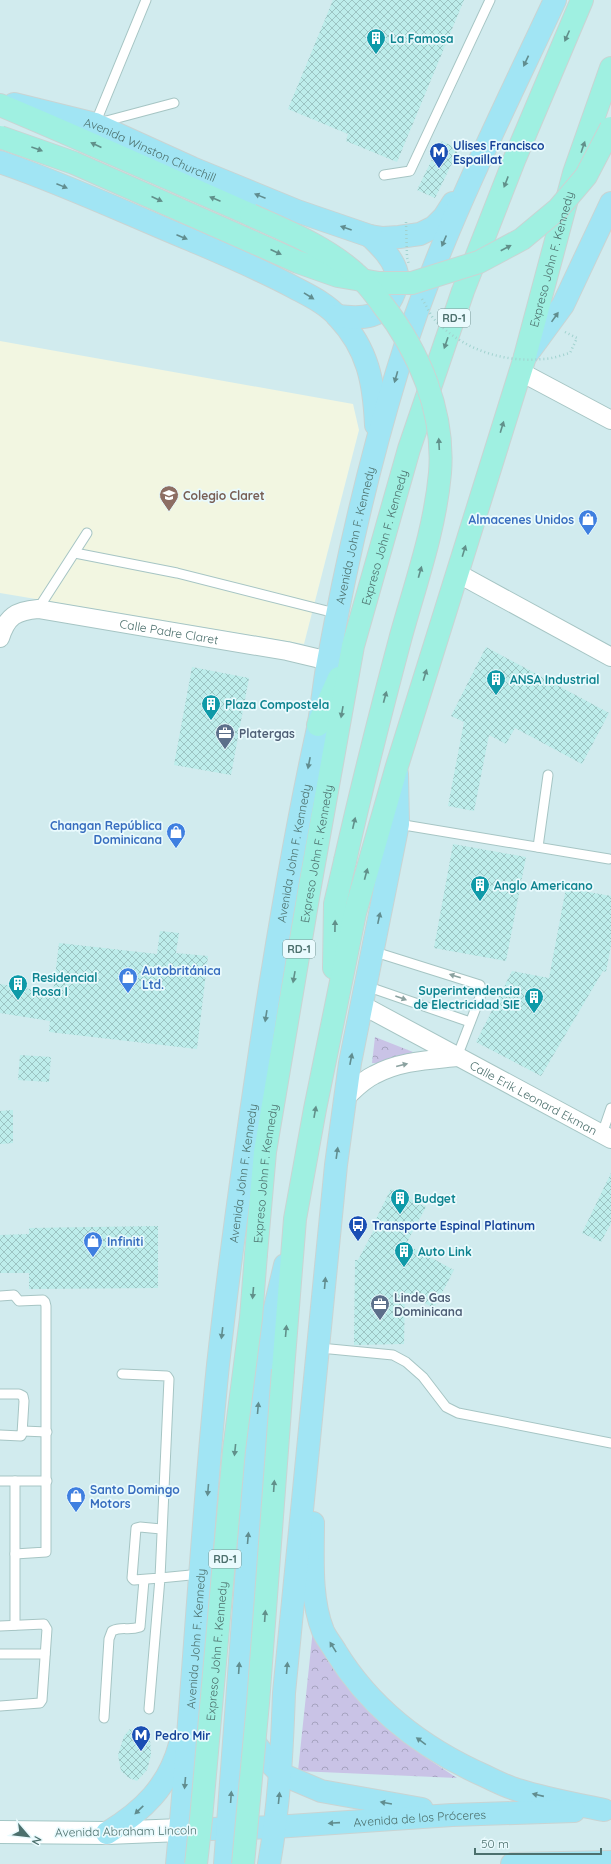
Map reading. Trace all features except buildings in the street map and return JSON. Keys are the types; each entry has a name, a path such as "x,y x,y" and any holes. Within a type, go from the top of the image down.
{"highway":[{"name":"Expreso John F. Kennedy","path":"196,1864 234,1450 250,1318 266,1145 353,646 409,450 464,291 515,158 582,0"},
{"name":"Expreso John F. Kennedy","path":"243,1864 258,1710 295,1219 355,913 397,766 522,365 574,173 611,68"},
{"path":"0,105 88,142 308,241 333,257 355,273 396,322 410,344 429,390 435,413 439,440 440,470 430,536 385,695 335,904 333,1021"},
{"path":"0,137 74,163 298,262 331,274 379,282 412,283 479,262 522,239 558,209 586,176 611,128"},
{"path":"318,726 353,646"}],"main road":[{"name":"Avenida John F. Kennedy","path":"178,1864 200,1574 218,1365 252,1106 295,833 318,726 329,661 354,537 373,459 397,372 418,310 444,243 482,154 555,0"},
{"name":"Avenida Winston Churchill","path":"0,101 95,124 192,168 297,211 370,236 383,238 399,238 420,234 434,227 444,217 482,154"},
{"path":"0,162 80,194 275,277 308,295 337,316 359,345 368,367 374,393 376,426 373,459"},
{"path":"522,365 562,305 611,203"},
{"path":"337,316 354,318 369,316 382,311 394,294 398,284 396,270 381,247 370,236"},
{"path":"269,1864 281,1774 285,1686 336,1165 350,1063 398,824 397,766"},
{"path":"225,1864 229,1828 237,1694 262,1363 295,1219"},
{"path":"321,1322 312,1488 313,1573 317,1610 323,1632 345,1666 367,1694 393,1721 430,1748 464,1767 517,1790 607,1810"},
{"path":"237,1694 254,1742 281,1774 321,1791 452,1815"},
{"path":"107,1833 129,1820 164,1783 176,1761 191,1702"},
{"name":"Avenida de los Próceres","path":"229,1828 275,1827 452,1815 607,1810"},
{"name":"Avenida Abraham Lincoln","path":"0,1832 107,1833 229,1828"},
{"path":"512,1864 586,1864 611,1862"}],"street":[{"path":"522,365 611,420"},
{"path":"457,573 611,657"},
{"name":"Calle Padre Claret","path":"0,638 3,629 11,617 23,610 38,608 287,651 329,661"},
{"name":"Calle Erik Leonard Ekman","path":"363,995 457,1057 606,1136"},
{"name":"Calle Erik Leonard Ekman","path":"345,1098 375,1074 420,1060 457,1057"}],"lane":[{"path":"95,124 146,0"},
{"path":"384,175 410,170 490,0"},
{"path":"95,124 174,103"},
{"path":"38,608 75,553 86,533"},
{"path":"75,553 177,573 339,614"},
{"path":"538,847 548,775"},
{"path":"398,824 609,859"},
{"path":"372,951 480,985 482,992 457,1057"},
{"path":"363,995 470,1022"},
{"path":"606,1136 611,1108"},
{"path":"0,1296 14,1296 19,1301 43,1300 45,1302 47,1432 46,1552 15,1554"},
{"path":"320,1348 393,1355 406,1362 423,1377 446,1407 458,1413 611,1443"},
{"path":"122,1374 166,1376 169,1379 161,1529 160,1578 149,1709"},
{"path":"0,1394 19,1394 23,1396 23,1430 21,1436 0,1435"},
{"path":"23,1430 47,1432"},
{"path":"0,1481 47,1481"},
{"path":"15,1481 15,1625"},
{"path":"161,1529 136,1528 132,1578 134,1580 144,1580 200,1574"},
{"path":"104,1718 109,1639 112,1631 116,1629 132,1630 140,1627 144,1580"},
{"path":"0,1626 44,1624 46,1626 42,1700 40,1703 0,1706"},
{"path":"0,1654 45,1654"}],"path":[{"path":"406,222 407,257 411,271"},
{"path":"421,298 433,317 455,337 482,351 514,360 545,359 570,353 577,338"}],"shaded area":[{"path":"0,0 611,0 611,1864 0,1864"},
{"name":"Colegio Claret","path":"0,341 353,404 359,430 304,644 0,593"}],"green space":[{"path":"375,1037 413,1052 405,1060 395,1064 372,1063"},
{"path":"313,1629 374,1717 425,1757 457,1778 298,1771"}],"place":[{"name":"La Famosa","path":"376,55"},
{"name":"Ulises Francisco Espaillat","path":"439,169"},
{"name":"Colegio Claret","path":"169,512"},
{"name":"Almacenes Unidos","path":"588,536"},
{"name":"ANSA Industrial","path":"496,696"},
{"name":"Plaza Compostela","path":"211,721"},
{"name":"Platergas","path":"225,750"},
{"name":"Changan República Dominicana","path":"176,849"},
{"name":"Anglo Americano","path":"480,902"},
{"name":"Autobritánica Ltd.","path":"128,994"},
{"name":"Residencial Rosa I","path":"18,1001"},
{"name":"Superintendencia de Electricidad SIE","path":"534,1014"},
{"name":"Budget","path":"400,1215"},
{"name":"Transporte Espinal Platinum","path":"358,1242"},
{"name":"Infiniti","path":"93,1258"},
{"name":"Auto Link","path":"404,1268"},
{"name":"Linde Gas Dominicana","path":"380,1321"},
{"name":"Santo Domingo Motors","path":"76,1513"},
{"name":"Pedro Mir","path":"141,1752"}]}
